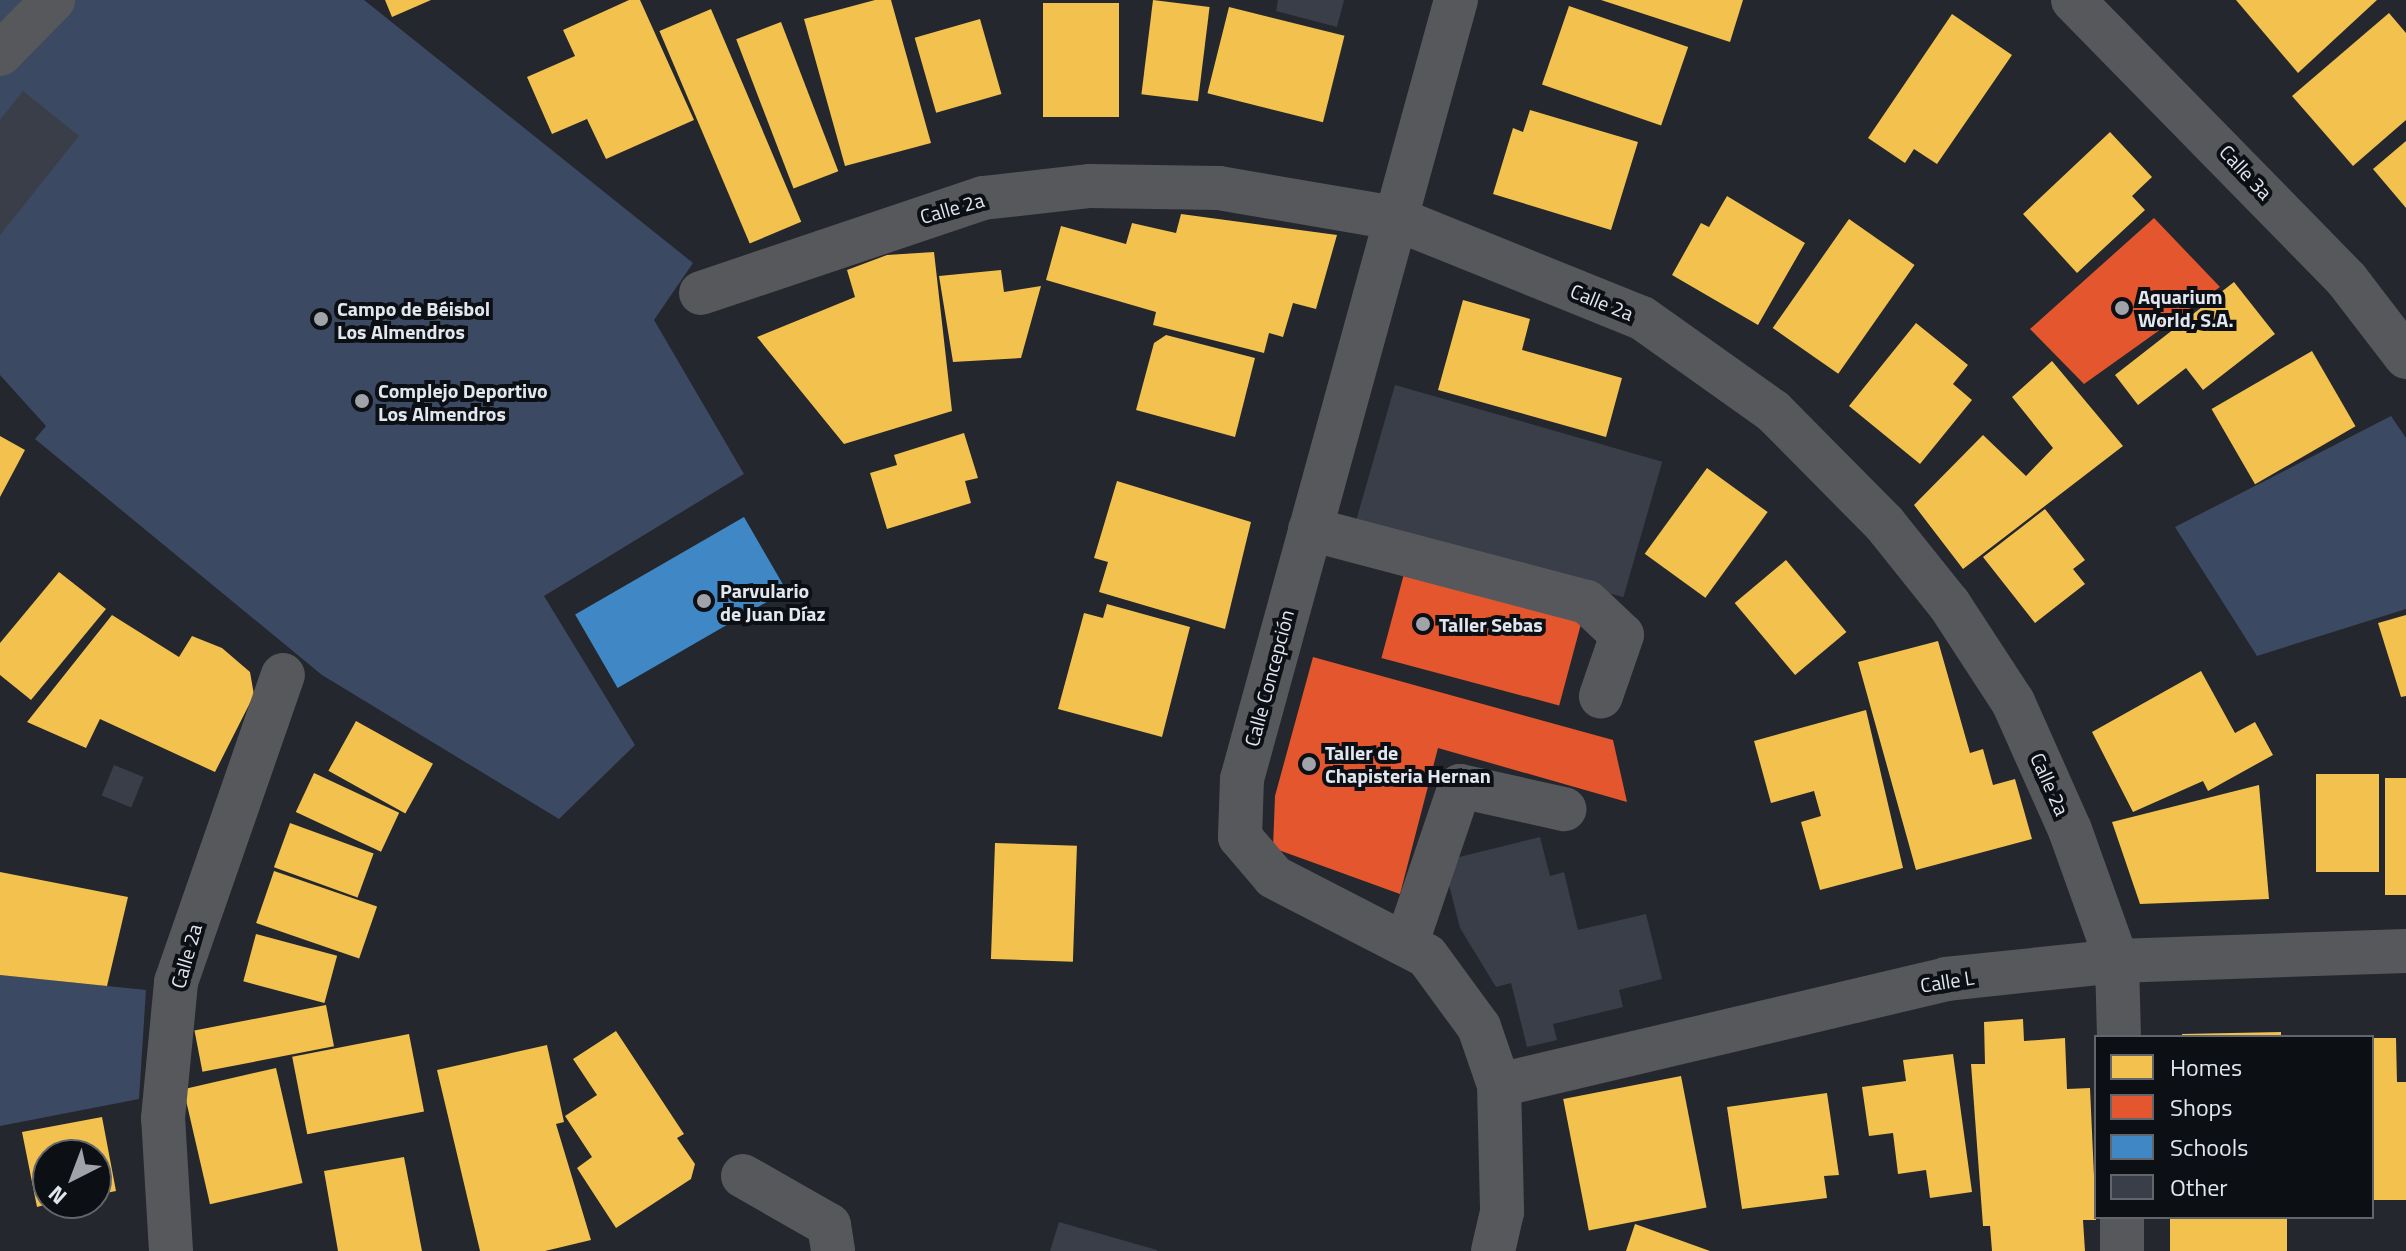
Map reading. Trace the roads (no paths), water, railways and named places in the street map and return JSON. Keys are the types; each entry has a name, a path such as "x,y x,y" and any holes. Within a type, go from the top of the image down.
{"street":[{"path":"0,54 53,0"},
{"name":"Calle Concepción","path":"1456,0 1242,779 1240,837 1274,877 1427,956 1479,1027 1499,1085 1502,1212 1493,1251"},
{"name":"Calle 3a","path":"2073,0 2347,280 2406,357"},
{"name":"Calle 2a","path":"701,293 938,211 1038,189 1219,188 1394,218 1642,318 1773,411 1884,523 1949,604 2013,702 2117,961 2119,1035"},
{"path":"1310,529 1587,602 1622,635 1601,696"},
{"name":"Calle 2a","path":"171,1251 163,1118 176,982 283,675"},
{"path":"1406,945 1460,786 1564,809"},
{"name":"Calle L","path":"1499,1085 1946,979 2117,961 2406,951"},
{"path":"743,1176 829,1225 833,1251"},
{"path":"2122,1219 2122,1251"}],"place":[{"name":"Aquarium World, S.A.","path":"2122,308"},
{"name":"Campo de Béisbol Los Almendros","path":"321,319"},
{"name":"Complejo Deportivo Los Almendros","path":"362,401"},
{"name":"Parvulario de Juan Díaz","path":"704,601"},
{"name":"Taller Sebas","path":"1423,624"},
{"name":"Taller de Chapisteria Hernan","path":"1309,764"}]}
